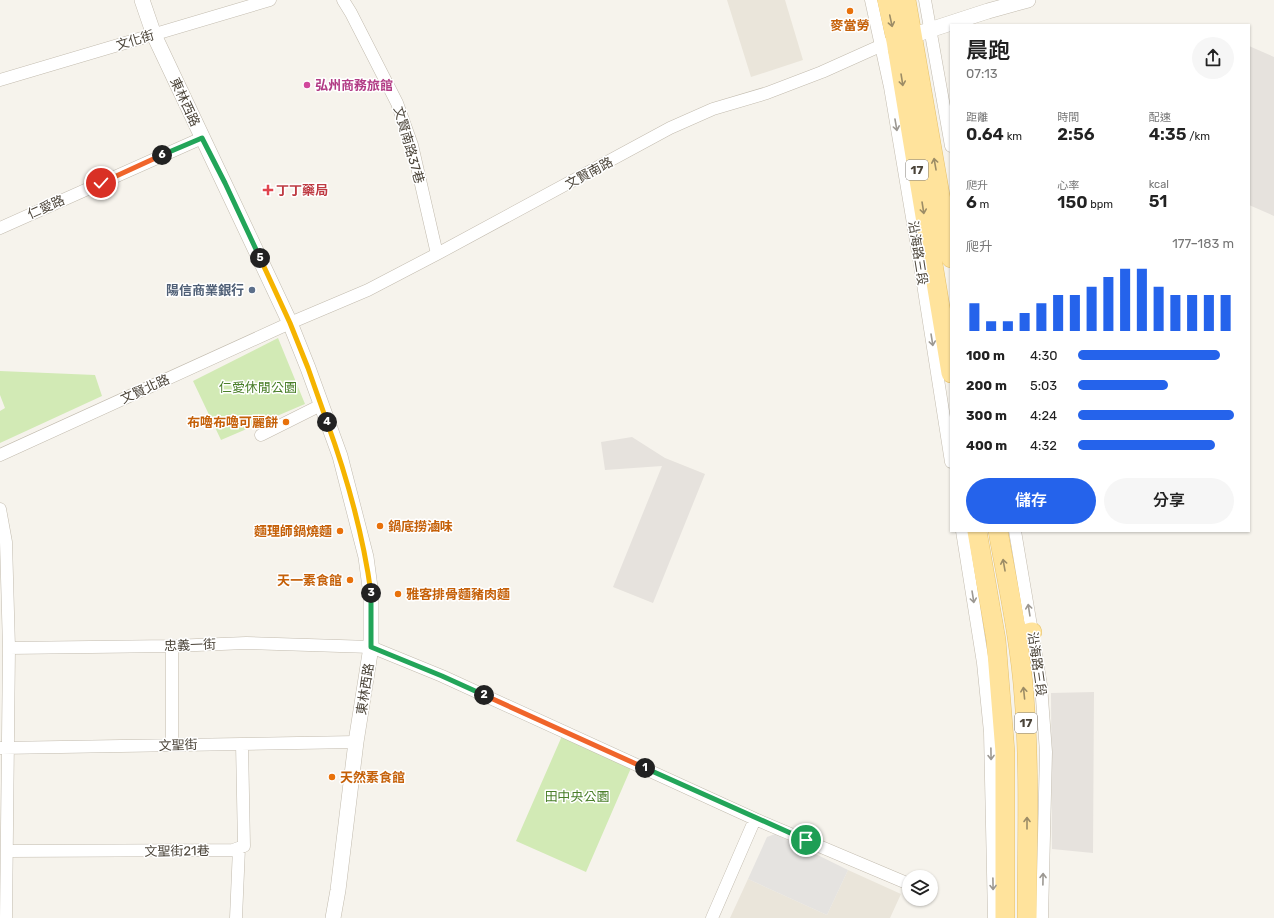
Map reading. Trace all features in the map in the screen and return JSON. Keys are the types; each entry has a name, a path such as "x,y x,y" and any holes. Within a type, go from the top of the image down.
{"main road":[{"name":"17","path":"887,0 950,254"},
{"name":"17","path":"896,41 906,0"},
{"name":"沿海路三段","path":"896,41 950,367"},
{"name":"17","path":"977,532 996,640 990,662 997,736 1005,752 1005,918"},
{"name":"沿海路三段","path":"998,532 1024,634 1024,695 1035,733 1027,754 1035,910"}],"street":[{"name":"東林西路","path":"142,0 154,35 290,323 340,456 366,557 371,595 371,647 356,742 338,890 333,918"},
{"name":"文化街","path":"0,80 270,0"},
{"name":"文賢南路37巷","path":"343,0 351,12 397,103 412,145 437,254"},
{"path":"871,0 896,41 988,10 1028,0"},
{"path":"925,0 950,140"},
{"name":"文賢南路","path":"290,323 368,290 670,128 713,109 768,93 896,41"},
{"name":"仁愛路","path":"0,228 202,138"},
{"name":"沿海路三段","path":"938,300 950,450"},
{"name":"文賢北路","path":"0,455 290,323"},
{"path":"261,435 321,405"},
{"path":"0,509 6,542 9,648 4,661 4,748 7,851 6,918"},
{"path":"962,532 990,662"},
{"name":"沿海路三段","path":"1015,532 1024,634"},
{"name":"忠義一街","path":"9,648 172,646 246,643 371,647"},
{"path":"172,646 172,745"},
{"path":"371,647 442,676 755,819 902,881"},
{"path":"994,918 997,736 1035,733"},
{"name":"文聖街","path":"4,748 356,742"},
{"path":"236,918 239,848 244,846 242,744"},
{"path":"712,918 755,819"},
{"name":"文聖街21巷","path":"7,851 233,850 239,848"}],"shaded area":[{"path":"727,0 785,0 803,60 751,77"},
{"path":"1250,46 1274,57 1274,216 1250,205"},
{"path":"632,437 665,458 705,474 653,603 613,587 662,466 605,470 601,442"},
{"path":"1094,692 1093,853 1052,849 1051,693"},
{"path":"775,834 848,870 827,915 748,879 767,837"},
{"path":"848,870 901,894 890,918 730,918 748,879 827,915"}],"green space":[{"name":"仁愛休閒公園","path":"278,338 305,404 221,440 193,381"},
{"path":"0,371 95,375 102,396 0,443 0,411 5,408 0,395"},
{"name":"田中央公園","path":"562,736 631,768 586,872 516,841"}],"place":[{"name":"麥當勞","path":"850,11"},
{"name":"弘州商務旅館","path":"307,85"},
{"name":"丁丁藥局","path":"268,190"},
{"name":"陽信商業銀行","path":"252,290"},
{"name":"布嚕布嚕可麗餅","path":"286,422"},
{"name":"鍋底撈滷味","path":"380,526"},
{"name":"麵理師鍋燒麵","path":"340,531"},
{"name":"天一素食館","path":"350,580"},
{"name":"雅客排骨麵豬肉麵","path":"398,594"},
{"name":"天然素食館","path":"332,777"}],"route":[{"path":"101,183 202,138 225,183 290,323 340,456 366,557 371,595 371,647 442,676 755,819 806,840"}]}
